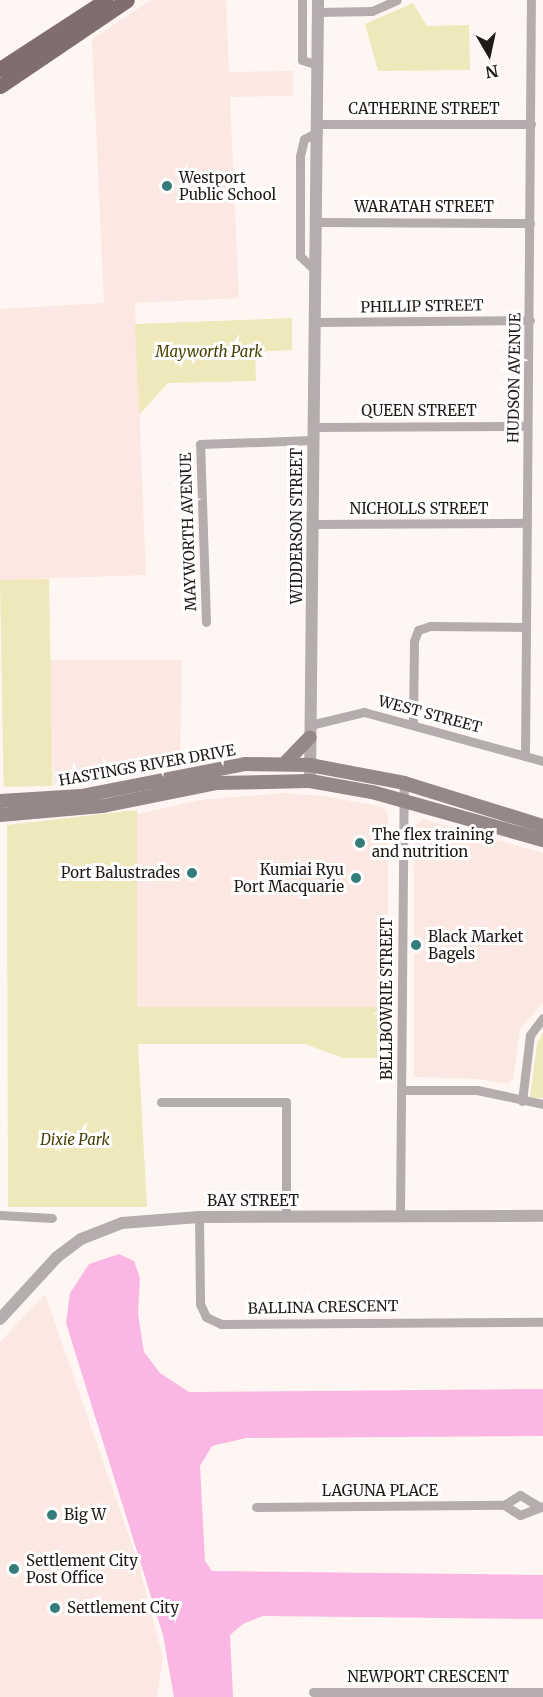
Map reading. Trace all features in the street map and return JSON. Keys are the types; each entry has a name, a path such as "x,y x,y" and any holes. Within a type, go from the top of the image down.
{"main road":[{"path":"0,69 106,0"},
{"path":"0,86 127,0"},
{"path":"284,764 310,731"},
{"name":"HASTINGS RIVER DRIVE","path":"0,801 81,796 218,768 284,764 310,765 404,783 543,826"},
{"name":"HASTINGS RIVER DRIVE","path":"0,815 104,806 216,783 310,781 402,800 543,840"}],"street":[{"path":"302,0 302,60 318,66"},
{"path":"318,6 372,10 397,0"},
{"name":"HUDSON AVENUE","path":"525,756 531,0"},
{"name":"WIDDERSON STREET","path":"310,781 318,6"},
{"name":"CATHERINE STREET","path":"318,128 531,124"},
{"path":"316,271 300,256 300,156 304,139 318,128"},
{"name":"WARATAH STREET","path":"317,222 530,223"},
{"name":"PHILLIP STREET","path":"315,322 530,320"},
{"name":"QUEEN STREET","path":"312,434 527,426"},
{"name":"MAYWORTH AVENUE","path":"206,622 201,444 312,434"},
{"name":"NICHOLLS STREET","path":"312,525 527,523"},
{"path":"413,723 414,641 418,630 430,626 525,627"},
{"name":"WEST STREET","path":"310,731 364,712 413,723 543,761"},
{"name":"BELLBOWRIE STREET","path":"400,1216 402,800 404,783"},
{"path":"522,1101 531,1035 543,1018"},
{"path":"402,1090 477,1090 543,1104"},
{"path":"161,1102 286,1102 286,1216"},
{"path":"0,1215 52,1218"},
{"name":"BAY STREET","path":"0,1319 41,1271 81,1239 126,1222 199,1217 543,1216"},
{"name":"BALLINA CRESCENT","path":"199,1217 200,1304 206,1317 221,1324 543,1322"},
{"name":"LAGUNA PLACE","path":"256,1507 504,1505 520,1495 541,1506"},
{"name":"LAGUNA PLACE","path":"504,1505 520,1515 541,1506"},
{"name":"NEWPORT CRESCENT","path":"313,1692 543,1692"}],"shaded area":[{"path":"151,0 226,0 229,72 293,71 293,96 230,97 239,298 135,303 146,575 0,580 0,309 104,303 92,39"},
{"path":"50,660 182,660 180,762 54,784"},
{"path":"283,793 324,796 383,807 388,814 388,1007 137,1008 137,814 200,800"},
{"path":"423,819 543,853 543,1003 520,1029 513,1079 507,1084 479,1079 414,1077 414,826"},
{"path":"119,1254 134,1261 140,1278 138,1314 144,1352 160,1373 189,1392 543,1389 543,1436 246,1438 212,1446 200,1466 205,1561 212,1571 543,1575 543,1619 263,1616 243,1624 230,1635 233,1697 174,1697 163,1635 66,1323 70,1293 89,1264"},
{"path":"45,1294 138,1562 163,1658 157,1697 0,1697 0,1342"}],"green space":[{"path":"413,3 427,26 469,25 470,70 378,71 365,24"},
{"name":"Mayworth Park","path":"292,318 292,350 255,352 256,381 168,383 139,415 135,324"},
{"path":"49,579 53,786 4,787 0,580"},
{"name":"Dixie Park","path":"137,810 137,1007 388,1007 389,1058 343,1058 305,1044 138,1044 147,1207 8,1207 7,825"},
{"path":"543,1032 543,1098 530,1097 537,1044"}],"place":[{"name":"Westport Public School","path":"167,186"},
{"name":"The flex training and nutrition","path":"360,843"},
{"name":"Port Balustrades","path":"192,873"},
{"name":"Kumiai Ryu Port Macquarie","path":"356,878"},
{"name":"Black Market Bagels","path":"416,945"},
{"name":"Big W","path":"52,1515"},
{"name":"Settlement City Post Office","path":"14,1569"},
{"name":"Settlement City","path":"55,1608"}]}
